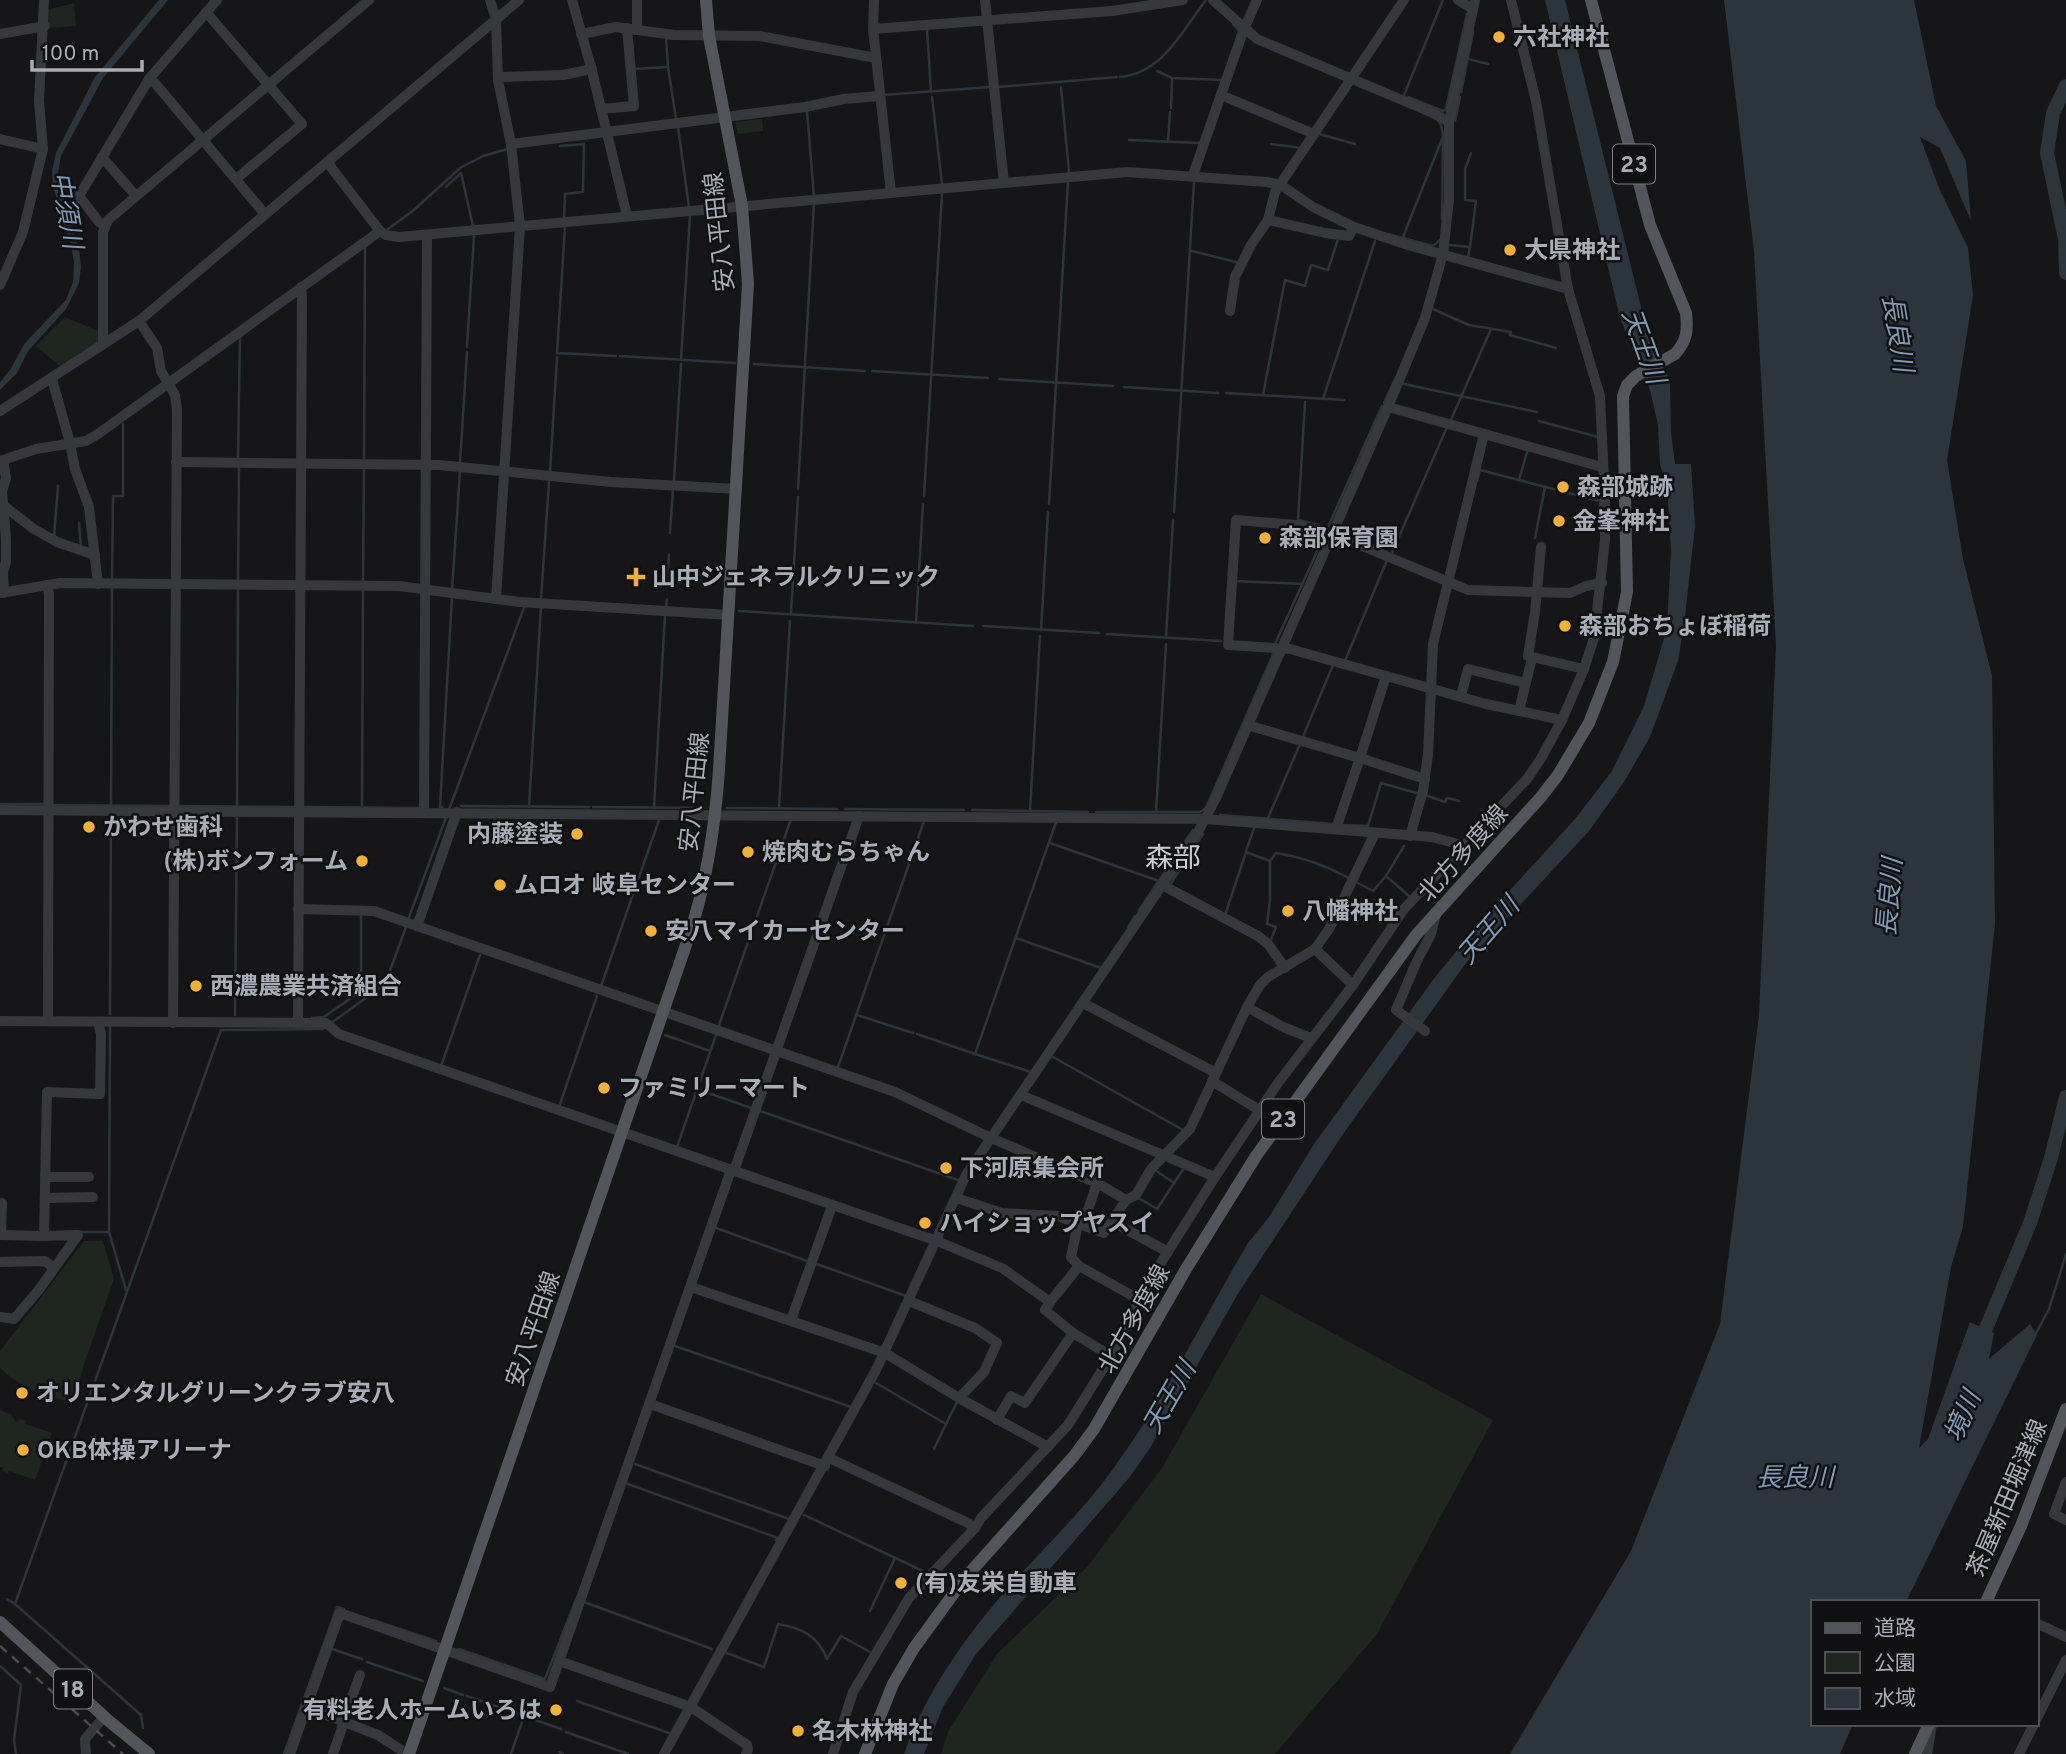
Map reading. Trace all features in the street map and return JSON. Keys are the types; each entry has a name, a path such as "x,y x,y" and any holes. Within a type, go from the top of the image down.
{"main road":[{"name":"安八平田線","path":"408,1754 695,916 709,857 716,815 748,316 742,206 709,36 706,0"},
{"name":"北方多度線","path":"865,1754 893,1684 914,1648 965,1578 1081,1447 1120,1385 1185,1269 1256,1156 1416,935 1541,797 1583,734 1602,693 1622,624 1627,592 1623,403 1627,385 1636,376 1675,354 1686,339 1686,313 1650,225 1591,0"},
{"name":"茶屋新田堀津線","path":"1987,1600 2021,1526 2066,1409"},
{"name":"18","path":"0,1622 104,1717 149,1754"},
{"path":"1915,1754 1929,1726"}],"street":[{"path":"0,285 23,232 43,149 39,101 44,0"},
{"path":"104,225 79,196 149,79 216,0"},
{"path":"103,344 104,225 369,0"},
{"path":"489,0 496,19 498,77 511,144 520,226 496,599"},
{"path":"0,411 139,321 519,0"},
{"path":"572,0 592,69 627,216"},
{"path":"601,109 634,106 632,29 637,0"},
{"path":"874,0 873,29 891,193"},
{"path":"985,0 1004,183"},
{"path":"873,29 1112,11 1182,0"},
{"path":"1215,0 1257,39 1449,122"},
{"path":"1193,175 1244,29 1257,0"},
{"path":"664,1754 885,1353 966,1175 1205,819 1425,318 1443,254 1449,199 1449,122 1474,4 1458,0"},
{"path":"833,1754 853,1692 909,1598 1068,1425 1111,1356 1168,1252 1259,1110 1353,985 1404,909 1527,779 1562,720 1584,669 1594,638 1605,540 1600,396 1569,289 1536,101 1511,0"},
{"path":"1230,311 1235,277 1251,245 1268,220 1275,192 1402,1"},
{"path":"206,12 302,124 236,179"},
{"path":"0,34 44,26"},
{"path":"581,34 616,27 674,35 775,37 876,58"},
{"path":"498,77 563,75 592,69"},
{"path":"149,79 264,213"},
{"path":"1221,95 1314,134"},
{"path":"511,144 879,96"},
{"path":"0,139 43,149"},
{"path":"102,157 136,196"},
{"path":"327,162 380,231 399,237 1127,172 1267,182 1280,185 1313,207 1353,227 1569,289"},
{"path":"1268,220 1349,236 1353,227"},
{"path":"380,231 98,434 86,440 36,449 1,461 6,478 2,491 6,539 2,593 47,585 99,584 399,586 496,599 729,615"},
{"path":"424,812 427,235"},
{"path":"298,1023 301,287"},
{"path":"139,321 157,348 161,371 175,395 177,410 173,1023"},
{"path":"52,379 75,469 89,508 99,584"},
{"path":"1388,407 1602,467"},
{"path":"1410,836 1425,779 1433,644 1484,434"},
{"path":"176,462 426,464 504,473 737,489"},
{"path":"4,506 57,542 95,555"},
{"path":"1562,720 1281,648 1228,645 1236,520 1297,524 1331,533 1468,590 1570,593 1602,583"},
{"path":"1541,547 1528,656 1584,669"},
{"path":"47,585 48,1021"},
{"path":"1519,711 1532,658"},
{"path":"1461,696 1468,669 1525,683"},
{"path":"1336,829 1386,676"},
{"path":"1247,725 1425,779"},
{"path":"0,810 1205,819 1432,838 1462,845"},
{"path":"411,924 451,812"},
{"path":"290,1754 340,1613 550,1687 859,816"},
{"path":"956,1198 1002,1213 1058,1216 1104,1233 1126,1200 1136,1195 1151,1169 1190,1129 1260,985 1268,977 1315,949 1329,929 1376,833"},
{"path":"1162,885 1258,936 1268,944 1285,968"},
{"path":"298,909 362,909 411,924 895,1092 990,1138 1097,1183 1126,1200"},
{"path":"1425,1031 1396,1010 1416,962 1432,934 1436,914"},
{"path":"1315,949 1353,985"},
{"path":"1083,1003 1214,1077 1259,1110"},
{"path":"1247,1007 1283,1027 1311,1038"},
{"path":"0,1021 298,1023 329,1026 621,1133 937,1241 1002,1268 1050,1302"},
{"path":"44,1236 47,1092 100,1094 101,1034 98,1022"},
{"path":"1021,1095 1215,1177"},
{"path":"45,1177 89,1177"},
{"path":"1097,1183 1071,1257 1079,1266 1140,1300"},
{"path":"46,1198 93,1197"},
{"path":"0,1317 14,1319 78,1235 1,1235 2,1203"},
{"path":"791,1320 832,1206"},
{"path":"1113,1222 1168,1252"},
{"path":"0,1262 45,1261 54,1268"},
{"path":"1079,1266 1045,1310 1073,1333 1111,1356"},
{"path":"691,1287 885,1353 1048,1447"},
{"path":"909,1301 975,1328 997,1343 984,1372 959,1398"},
{"path":"997,1420 1011,1396 1025,1403 1073,1333"},
{"path":"650,1404 827,1462 975,1528"},
{"path":"2066,1482 2054,1514 2066,1520"},
{"path":"2038,1624 2066,1637"},
{"path":"2038,1716 2066,1660"},
{"path":"559,1661 690,1709 747,1745 746,1754"},
{"path":"333,1754 360,1675"},
{"path":"306,1707 378,1735 408,1754"},
{"path":"86,1754 85,1739 104,1717"},
{"path":"1927,1754 1930,1726"},
{"path":"2019,1754 2033,1726"}],"green space":[{"path":"74,3 76,26 47,28 46,10"},
{"path":"762,119 763,131 738,134 735,122"},
{"path":"65,317 100,332 101,340 62,368 36,346"},
{"name":"オリエンタルグリーンクラブ安八","path":"84,1241 103,1241 114,1279 83,1367 74,1403 44,1394 17,1381 0,1368 0,1351"},
{"path":"1261,1294 1493,1420 1377,1634 1275,1754 941,1754 948,1732 997,1654 1088,1566 1162,1468"},
{"name":"OKB体操アリーナ","path":"0,1410 11,1414 16,1422 20,1419 26,1421 25,1424 52,1433 35,1480 2,1471 3,1468 0,1467"}],"water":[{"path":"159,0 168,0 103,78 61,156 58,173 60,188 79,249 79,283 66,309 28,351 17,373 0,390 0,382 25,343 66,300 73,282 71,245 53,186 52,172 56,153 95,77"},
{"name":"天王川","path":"1545,0 1565,0 1641,307 1642,322 1670,381 1671,433 1675,464 1691,464 1695,526 1678,661 1650,737 1624,782 1589,831 1466,963 1343,1134 1239,1292 1150,1448 1129,1478 976,1654 943,1707 924,1754 904,1754 930,1696 965,1642 1004,1592 1088,1501 1142,1427 1248,1243 1269,1217 1314,1144 1433,980 1471,933 1575,819 1612,771 1644,706 1667,628 1671,550 1667,484 1660,465 1658,425 1650,390 1620,318"},
{"name":"長良川","path":"1724,0 1914,0 1936,106 1966,161 1971,221 1940,148 1920,137 1939,188 1968,248 1973,295 1947,460 1963,559 1992,676 1995,924 1963,1227 1951,1267 1919,1448 1928,1439 1970,1322 1994,1333 1989,1359 2030,1324 2037,1335 1907,1600 1811,1600 1811,1726 1852,1726 1840,1754 1510,1754 1631,1551 1720,1324 1759,1015 1776,645 1754,251"}],"waterway":[{"path":"1120,77 1135,74 1160,59 1180,37 1206,0"},
{"path":"1404,95 1443,0"},
{"path":"1408,97 1443,111 1446,109 1467,14"},
{"path":"1233,24 1238,30"},
{"path":"927,29 931,92"},
{"path":"1461,92 1473,32"},
{"path":"669,38 666,38 668,67 676,119"},
{"path":"1468,59 1488,64"},
{"path":"635,69 666,67"},
{"path":"1157,71 1172,78 1222,80"},
{"path":"998,87 1117,77"},
{"path":"1171,108 1172,80"},
{"name":"境川","path":"2066,86 2053,113 2047,153 2065,239 2066,273"},
{"path":"882,95 990,87"},
{"path":"1061,87 1069,172"},
{"path":"932,97 942,184"},
{"path":"1455,121 1460,97"},
{"path":"805,111 814,197"},
{"path":"1168,141 1170,112"},
{"path":"1437,119 1443,136 1442,219"},
{"path":"678,127 689,207"},
{"path":"1319,134 1355,144"},
{"path":"1403,237 1442,139"},
{"path":"1129,140 1199,143"},
{"path":"560,146 584,144 583,192 565,194 564,218"},
{"path":"1271,144 1302,148"},
{"path":"388,229 414,210 460,168 483,156 508,149"},
{"path":"1450,245 1470,247 1476,201 1465,200 1465,169 1471,153"},
{"path":"446,187 461,173 473,226 476,226"},
{"path":"1049,504 1068,181"},
{"path":"1174,512 1196,181"},
{"path":"924,496 942,194"},
{"path":"798,489 814,203"},
{"path":"681,360 690,215"},
{"path":"557,353 565,227"},
{"path":"1388,234 1433,246 1440,240"},
{"path":"467,347 474,236"},
{"path":"1263,395 1285,280 1305,286 1311,265 1328,270 1338,239"},
{"path":"1323,399 1375,241"},
{"path":"364,458 365,246"},
{"path":"1468,257 1470,247"},
{"path":"1192,251 1236,262"},
{"path":"1433,309 1469,325 1511,332 1510,335 1556,348"},
{"path":"1450,422 1491,329"},
{"path":"238,458 240,336"},
{"path":"460,463 467,352"},
{"path":"557,353 616,356"},
{"path":"620,356 735,363"},
{"path":"550,472 557,357"},
{"path":"674,480 681,364"},
{"path":"754,364 865,371"},
{"path":"872,371 988,378"},
{"path":"1384,403 1396,377"},
{"path":"999,379 1113,386"},
{"path":"1404,384 1537,412"},
{"path":"1124,387 1218,393"},
{"path":"1226,393 1344,400"},
{"path":"1305,402 1298,520 1328,527 1382,406"},
{"path":"1539,421 1598,437"},
{"path":"112,581 113,496 123,496 123,424"},
{"path":"1391,555 1447,427"},
{"path":"1519,480 1528,449"},
{"path":"238,582 239,467"},
{"path":"363,583 364,469"},
{"path":"1477,481 1480,470 1600,501 1600,510"},
{"path":"452,590 460,471"},
{"path":"541,599 549,482"},
{"path":"54,537 58,486"},
{"path":"1535,538 1545,487"},
{"path":"670,533 673,488"},
{"path":"791,614 798,497"},
{"path":"916,622 923,504"},
{"path":"1041,630 1048,512"},
{"path":"1166,638 1173,520"},
{"path":"79,523 81,548"},
{"path":"1275,644 1324,536"},
{"path":"667,587 669,555"},
{"path":"1345,661 1387,560"},
{"path":"1234,581 1303,584"},
{"path":"111,806 112,588"},
{"path":"237,807 238,588"},
{"path":"362,808 363,590"},
{"path":"442,807 452,597"},
{"path":"666,607 667,599"},
{"path":"408,920 525,605"},
{"path":"529,807 541,606"},
{"path":"739,611 973,626"},
{"path":"654,808 665,615"},
{"path":"779,808 790,621"},
{"path":"983,626 1099,633"},
{"path":"1107,634 1221,641"},
{"path":"1030,811 1040,636"},
{"path":"1156,812 1166,644"},
{"path":"1096,812 1200,812 1206,808 1275,650"},
{"path":"1302,739 1333,665"},
{"path":"1268,818 1300,744"},
{"path":"1343,825 1368,826 1381,783 1420,794"},
{"path":"1425,795 1445,802 1447,798 1459,801"},
{"path":"0,804 45,804"},
{"path":"52,805 170,806"},
{"path":"177,806 295,807"},
{"path":"461,806 589,807"},
{"path":"303,807 420,808"},
{"path":"593,807 704,808"},
{"path":"727,808 837,809"},
{"path":"845,809 964,810"},
{"path":"972,810 1088,812"},
{"path":"110,1014 111,815"},
{"path":"1220,815 1334,824"},
{"path":"234,816 237,816 235,1015"},
{"path":"718,1028 791,819"},
{"path":"601,986 659,820"},
{"path":"838,1067 924,821"},
{"path":"1031,1072 975,1054 1056,822"},
{"path":"1246,851 1254,828"},
{"path":"1139,910 1193,830"},
{"path":"1170,885 1203,834 1201,833"},
{"path":"1050,843 1159,881"},
{"path":"1356,882 1373,891 1386,876 1404,846"},
{"path":"1225,915 1246,852 1270,861 1276,853 1295,857 1322,865 1349,878"},
{"path":"1270,862 1267,924 1276,927 1270,942"},
{"path":"1386,876 1409,896"},
{"path":"312,1018 324,1017 361,991 361,915"},
{"path":"1128,927 1135,916"},
{"path":"143,1728 141,1715 15,1604 221,1030 323,1029 385,984 406,927"},
{"path":"1016,938 1101,968"},
{"path":"441,1066 480,955"},
{"path":"559,1107 597,996"},
{"path":"857,1015 913,1033"},
{"path":"110,1026 109,1232 126,1290"},
{"path":"917,1034 975,1054"},
{"path":"665,1035 710,1051"},
{"path":"677,1147 716,1035"},
{"path":"1053,1057 1183,1130"},
{"path":"697,1089 754,1109"},
{"name":"境川","path":"1979,1345 2030,1223 2051,1158 2066,1097"},
{"path":"760,1111 958,1180"},
{"path":"1137,1197 1157,1209 1184,1168"},
{"path":"1155,1170 1174,1183"},
{"path":"716,1228 810,1262"},
{"path":"79,1232 109,1232"},
{"path":"2035,1335 2049,1309 2066,1254"},
{"path":"814,1263 906,1296"},
{"path":"675,1346 851,1407"},
{"path":"876,1383 946,1424 958,1400"},
{"path":"934,1449 946,1424"},
{"path":"635,1464 789,1519"},
{"path":"625,1483 778,1538 776,1540"},
{"path":"804,1515 923,1571"},
{"path":"870,1611 895,1558"},
{"path":"459,1649 545,1679 577,1597"},
{"path":"7,1599 15,1604"},
{"path":"584,1602 712,1649"},
{"path":"284,1754 337,1607 344,1609"},
{"path":"373,1620 436,1641"},
{"path":"724,1652 764,1667 778,1624 808,1634 819,1644 827,1659 841,1636 870,1652"},
{"path":"332,1649 362,1659"},
{"path":"367,1662 423,1681"},
{"path":"0,1666 21,1685 14,1740 16,1754"},
{"path":"444,1688 463,1695"},
{"path":"467,1696 561,1729"},
{"path":"577,1701 669,1733"},
{"path":"511,1754 524,1716"},
{"path":"566,1732 628,1754"},
{"path":"559,1752 563,1754"}],"railway":[{"path":"0,1646 123,1754"}],"place":[{"name":"六社神社","path":"1499,37"},
{"name":"大県神社","path":"1510,250"},
{"name":"森部城跡","path":"1563,487"},
{"name":"金峯神社","path":"1559,521"},
{"name":"森部保育園","path":"1265,538"},
{"name":"山中ジェネラルクリニック","path":"636,577"},
{"name":"森部おちょぼ稲荷","path":"1565,626"},
{"name":"かわせ歯科","path":"89,827"},
{"name":"内藤塗装","path":"577,834"},
{"name":"焼肉むらちゃん","path":"748,852"},
{"name":"(株)ボンフォーム","path":"362,861"},
{"name":"ムロオ 岐阜センター","path":"500,885"},
{"name":"八幡神社","path":"1288,911"},
{"name":"安八マイカーセンター","path":"651,931"},
{"name":"西濃農業共済組合","path":"196,986"},
{"name":"ファミリーマート","path":"604,1088"},
{"name":"下河原集会所","path":"946,1168"},
{"name":"ハイショップヤスイ","path":"925,1223"},
{"name":"オリエンタルグリーンクラブ安八","path":"22,1393"},
{"name":"OKB体操アリーナ","path":"23,1450"},
{"name":"(有)友栄自動車","path":"901,1583"},
{"name":"有料老人ホームいろは","path":"556,1710"},
{"name":"名木林神社","path":"798,1731"}],"district":[{"name":"森部","path":"1173,857"}],"water label":[{"name":"中須川","path":"67,210"}]}
